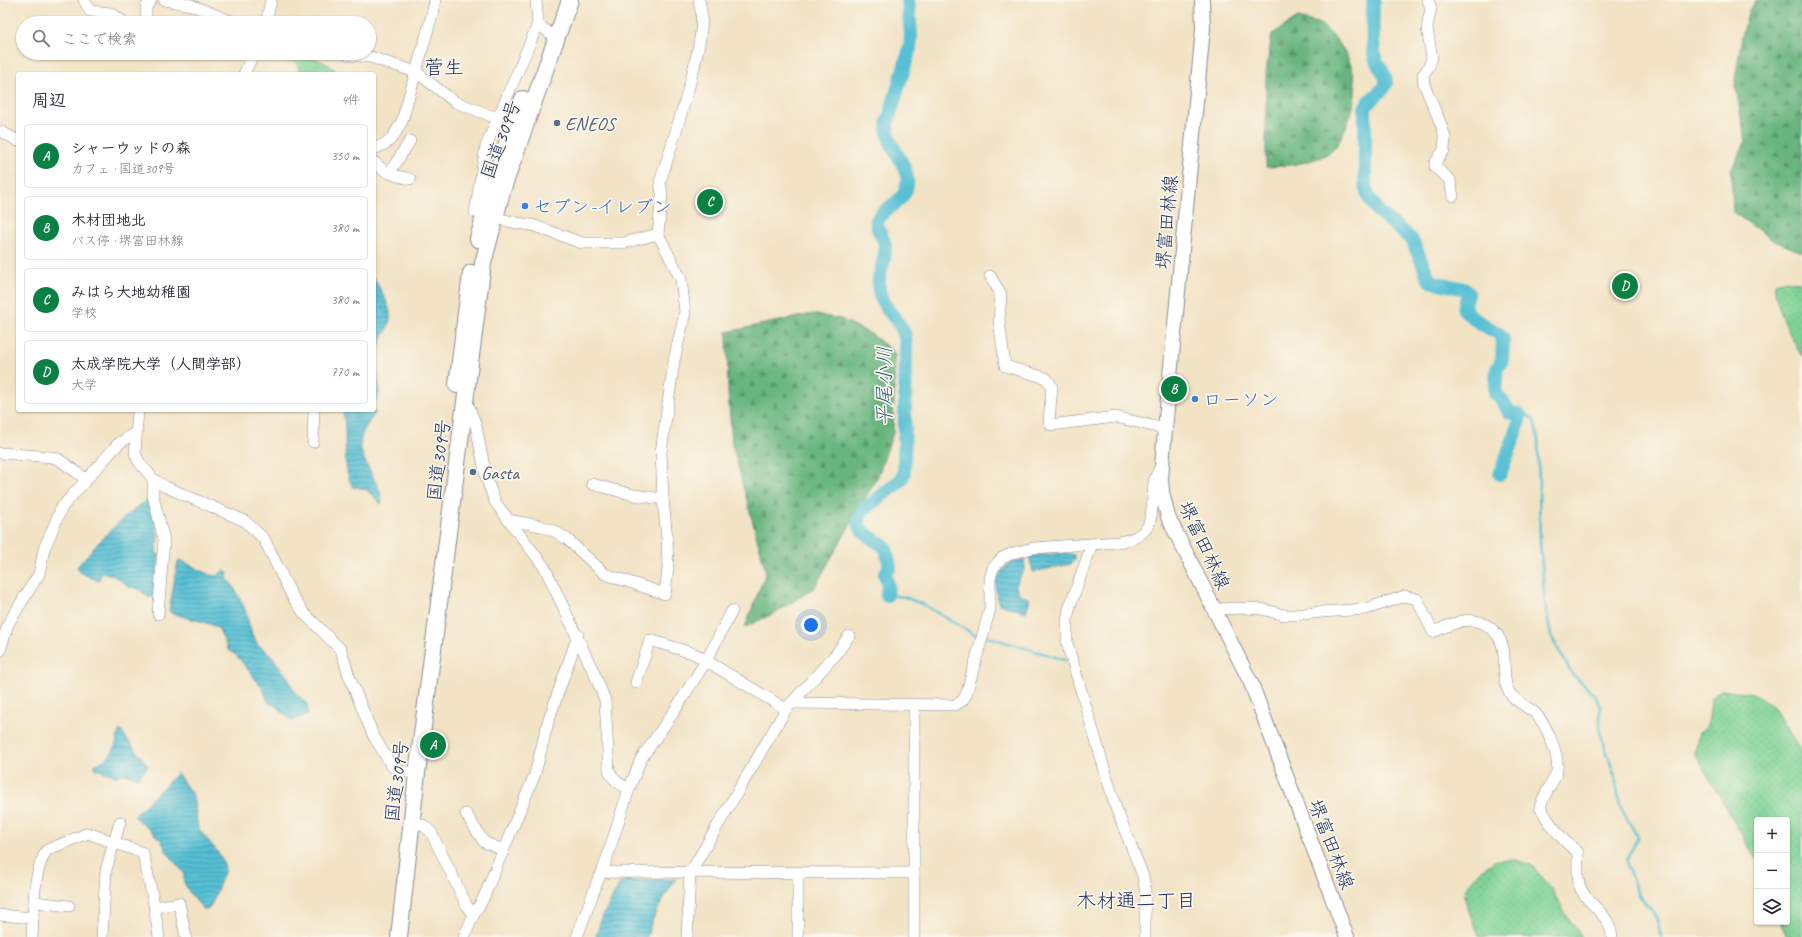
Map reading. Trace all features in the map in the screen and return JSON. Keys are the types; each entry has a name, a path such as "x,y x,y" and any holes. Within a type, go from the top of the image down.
{"highway":[{"name":"国道309号","path":"388,937 465,404 492,186 543,28 559,0"},
{"name":"国道309号","path":"399,937 411,823 412,773 467,301 477,241 503,188 570,0"}],"main road":[{"name":"堺富田林線","path":"1205,4 1165,429 1162,465 1162,492 1168,517 1251,683 1347,937"}],"street":[{"path":"84,0 90,11 111,13 115,16"},
{"path":"146,16 146,7 151,0"},
{"path":"164,0 191,5 218,16"},
{"path":"268,16 271,0"},
{"path":"376,148 387,144 402,121 435,0"},
{"path":"536,0 543,28 497,118 486,146 475,212 532,225 582,243 623,244 658,234"},
{"path":"508,520 541,526 554,531 568,539 605,574 665,594 667,553 661,452 674,361 685,312 681,279 658,234 662,194 660,182 682,112 698,50 702,8 700,0"},
{"path":"1428,0 1431,8 1427,28 1432,58 1423,75 1424,84 1445,138 1444,150 1434,163 1435,167 1450,180 1453,196"},
{"path":"376,59 416,72 455,102 497,118"},
{"path":"245,72 251,60"},
{"path":"0,131 16,140"},
{"path":"390,140 408,145 392,169"},
{"path":"376,164 379,168 391,174 410,179"},
{"path":"990,276 1000,294 999,320 1005,366 1046,378 1050,382 1052,386 1049,421 1051,425 1116,417 1165,429"},
{"path":"465,404 470,409 476,426 486,477 495,502 545,568 578,635 605,700 609,770 611,778 629,789"},
{"path":"138,412 135,453 139,462 153,479 245,521 264,539 292,596 304,613 341,650 360,704 373,735 391,765 398,771 412,773"},
{"path":"313,442 314,412"},
{"path":"0,650 8,624 39,574 44,549 62,507 118,444 136,432"},
{"path":"0,453 51,457 58,459 86,479"},
{"path":"636,683 650,640 695,654 788,706 955,704 962,701 966,695 990,610 990,578 994,568 1002,558 1013,553 1033,548 1131,540 1141,536 1151,519 1154,479 1162,465"},
{"path":"153,479 153,496 164,540 158,614"},
{"path":"592,484 634,495 663,499"},
{"path":"1092,544 1070,606 1067,619 1067,643 1116,808 1143,876 1145,888 1145,937"},
{"path":"1214,609 1262,609 1294,616 1322,612 1366,609 1405,596 1417,599 1433,632 1463,621 1476,621 1491,628 1498,637 1503,648 1506,687 1510,695 1535,713 1542,722 1558,764 1557,774 1546,791 1540,807 1555,831 1569,846 1578,852 1580,885 1605,916 1611,927 1612,937"},
{"path":"578,937 602,873 629,789 641,759 675,710 706,660 732,611"},
{"path":"464,937 473,916 483,899 535,774 548,722 578,635"},
{"path":"687,937 690,873 788,706 838,653 849,636"},
{"path":"914,705 914,937"},
{"path":"466,814 484,842 503,850"},
{"path":"102,937 106,870 120,822"},
{"path":"411,823 424,825 431,832 473,916"},
{"path":"32,937 39,867 47,850 88,833 143,853 160,937"},
{"path":"602,873 914,873"},
{"path":"798,873 798,937"},
{"path":"35,902 69,906"},
{"path":"155,907 179,903 186,937"},
{"path":"0,915 34,918"}],"green space":[{"path":"1756,0 1802,0 1802,252 1774,241 1733,212 1731,170 1746,141 1735,80 1742,36 1749,10"},
{"path":"1298,18 1315,22 1324,27 1335,38 1350,62 1354,74 1355,87 1351,115 1335,148 1329,153 1322,157 1302,163 1266,167 1266,72 1272,34"},
{"path":"318,60 326,63 337,72 300,72 297,61 275,61"},
{"path":"1782,281 1802,282 1802,356 1788,331 1777,299 1775,283"},
{"path":"812,314 841,319 871,334 895,353 893,433 878,476 814,588 779,611 745,627 766,572 732,444 728,392 727,332"},
{"path":"1721,690 1755,694 1771,704 1802,752 1802,937 1787,937 1781,925 1790,925 1790,817 1754,817 1754,856 1695,754 1699,732 1707,727 1711,698"},
{"path":"1496,860 1515,860 1531,865 1549,885 1566,915 1582,937 1479,937 1466,902 1466,892 1471,881"}],"water":[{"path":"376,281 386,300 390,314 389,326 376,352"},
{"path":"376,370 380,387 376,399"},
{"path":"342,412 376,413 363,432 360,447 365,462 381,495 381,504 367,490 357,487 354,488 350,480 346,461"},
{"path":"150,499 158,535 156,554 159,554 154,596 149,598 139,589 132,587 130,588 118,578 110,574 102,573 98,581 80,572 77,567 101,540 132,511"},
{"path":"1066,553 1074,555 1075,560 1071,564 1033,572 1029,556"},
{"path":"180,560 210,575 217,576 224,570 228,572 227,579 232,584 245,609 252,635 258,645 271,655 287,676 295,692 307,704 308,714 292,721 276,706 269,703 262,687 236,655 228,650 219,629 210,624 171,613 169,611 178,561"},
{"path":"1019,560 1024,560 1025,568 1016,586 1019,593 1030,599 1026,612 999,604 996,587 996,582 1006,566"},
{"path":"120,730 148,766 137,779 126,774 115,777 112,774 96,769 94,765 109,756 115,748"},
{"path":"177,773 193,796 198,828 220,855 224,864 225,870 212,903 208,909 203,909 189,892 184,882 184,873 167,852 161,840 134,816"},
{"path":"676,879 655,914 647,937 596,937 601,919 620,883 625,881"}],"waterway":[{"name":"平尾小川","path":"887,595 888,585 885,574 890,567 886,548 864,532 859,523 863,510 901,480 904,473 906,343 904,332 884,305 880,295 879,281 885,253 885,244 877,221 884,211 900,199 907,186 906,171 890,140 887,124 910,48 911,36 908,0"},
{"path":"1374,0 1373,49 1377,63 1384,74 1386,83 1383,89 1370,100 1365,108 1365,184 1368,196 1379,212 1412,240 1430,281 1464,289 1468,293 1464,309 1474,319 1499,334 1503,340 1502,360 1497,369 1495,393 1503,401 1509,412 1520,415 1516,433 1500,474"},
{"path":"1520,415 1529,416 1534,420 1538,438 1540,542 1545,603 1551,636 1572,674 1595,695 1600,707 1600,732 1615,777 1620,806 1637,836 1627,859 1627,865 1638,895 1651,908 1657,920 1661,937"},
{"path":"887,595 905,597 924,605 975,635 980,636"},
{"path":"985,636 1065,660"}],"place":[{"name":"ENEOS","path":"557,123"},
{"name":"みはら大地幼稚園","path":"710,202"},
{"name":"セブン-イレブン","path":"525,206"},
{"name":"太成学院大学（人間学部）","path":"1625,286"},
{"name":"木材団地北","path":"1174,389"},
{"name":"ローソン","path":"1195,399"},
{"name":"Gasta","path":"473,472"},
{"name":"シャーウッドの森","path":"433,745"}],"district":[{"name":"菅生","path":"444,67"},
{"name":"木材通二丁目","path":"1136,900"}]}
